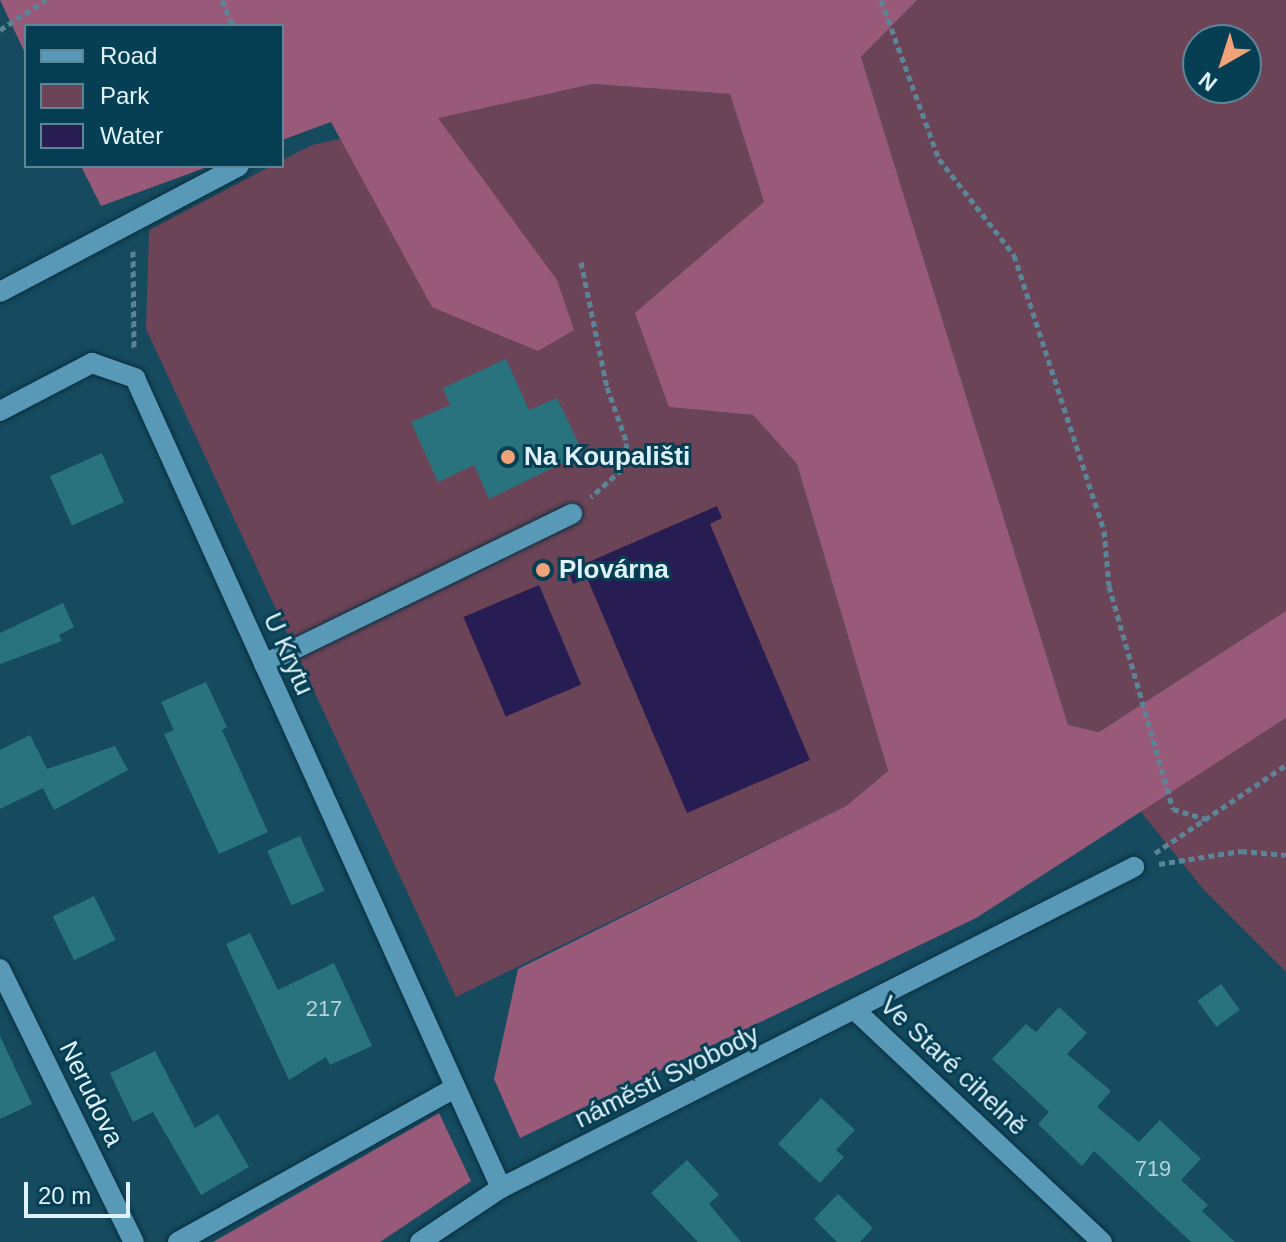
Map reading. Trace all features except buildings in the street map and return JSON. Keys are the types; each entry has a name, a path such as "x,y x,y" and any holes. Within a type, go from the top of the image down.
{"street":[{"path":"0,292 235,168"},
{"path":"0,411 92,363 135,378"},
{"name":"U Krytu","path":"135,378 455,1088"},
{"path":"264,664 572,514"},
{"name":"Ve Staré cihelně","path":"1102,1242 857,1012 1134,867"},
{"name":"Nerudova","path":"0,969 134,1242"},
{"name":"náměstí Svobody","path":"420,1242 501,1188 857,1012"},
{"path":"178,1242 455,1088 501,1188"}],"path":[{"path":"0,30 46,0"},
{"path":"222,0 232,24"},
{"path":"881,0 939,159 1014,255 1104,531 1109,586 1173,809 1206,819"},
{"path":"132,220 135,378"},
{"path":"572,514 622,469 627,443 607,387 581,262"},
{"path":"1134,867 1286,765"},
{"path":"1134,867 1241,851 1286,855"}],"green space":[{"path":"917,0 1286,0 1286,611 1099,732 1068,725 861,57"},
{"name":"Plovárna","path":"593,84 730,94 764,202 669,407 753,415 797,464 888,771 846,806 456,997 146,329 149,230 267,168 284,168 284,159 312,145"},
{"path":"1286,718 1286,972 1204,890 1140,811"}],"shaded area":[{"path":"0,0 917,0 861,57 1068,725 1099,732 1286,611 1286,718 976,918 520,1138 494,1079 518,969 846,806 888,771 797,464 753,415 669,407 635,313 764,202 730,94 593,84 438,118 557,280 574,330 538,351 432,307 331,122 284,139 284,24 24,24 24,51"},
{"path":"82,168 205,168 101,206"},
{"path":"439,1113 471,1181 380,1242 213,1242"}],"water":[{"path":"717,506 722,518 710,524 810,760 687,813 587,578 573,584 568,571"},
{"path":"539,585 581,684 506,716 464,617"}],"place":[{"name":"Na Koupališti","path":"508,457"},
{"name":"Plovárna","path":"543,570"}]}
